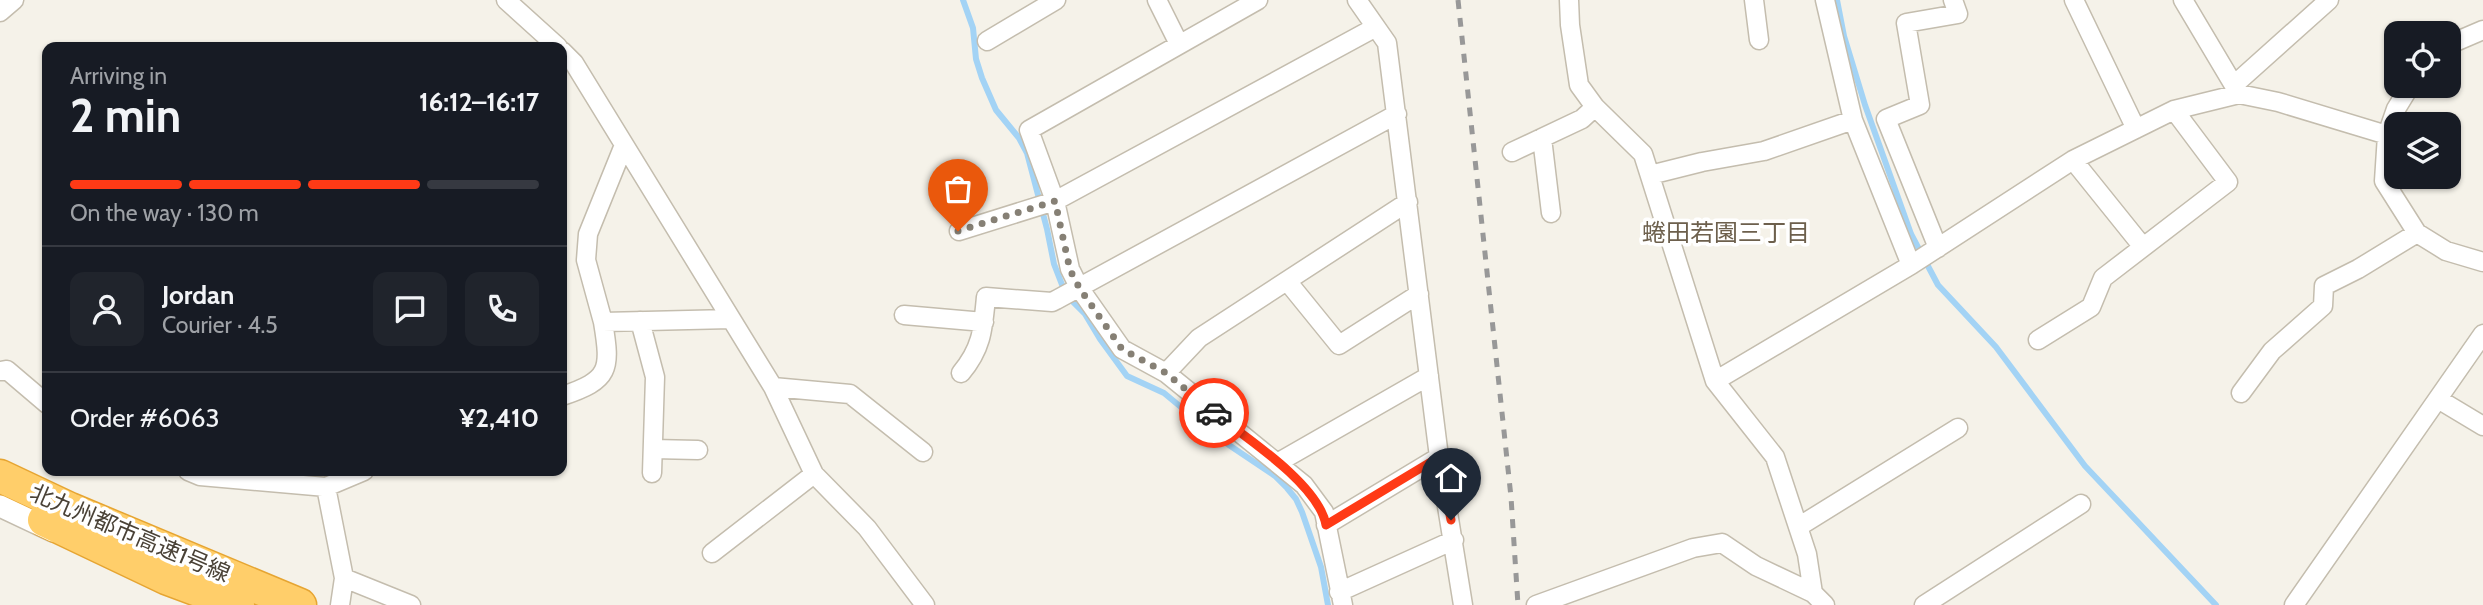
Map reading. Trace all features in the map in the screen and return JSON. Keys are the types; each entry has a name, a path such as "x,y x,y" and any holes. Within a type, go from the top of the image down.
{"highway":[{"name":"北九州都市高速1号線","path":"0,476 70,509 300,605"},
{"name":"北九州都市高速1号線","path":"0,500 166,578 238,605"}],"street":[{"path":"0,12 14,0"},
{"path":"506,0 552,42"},
{"path":"987,41 1056,0"},
{"path":"1157,0 1179,44"},
{"path":"1258,0 1029,130 1044,204 1070,270 1069,295 1122,349 1166,373 1304,485 1324,512 1341,598 1454,540"},
{"path":"1357,0 1387,43 1439,457 1463,605"},
{"path":"1569,0 1579,85 1595,107 1643,154 1715,381 1775,457 1819,599"},
{"path":"1754,0 1759,40"},
{"path":"1825,0 1853,120 1911,265"},
{"path":"1938,248 1886,119 1920,105 1906,23 1958,14 1953,0"},
{"path":"2074,0 2136,129"},
{"path":"2183,0 2237,90 2384,134"},
{"path":"1715,381 1911,265 2073,160 2174,110 2237,90 2329,0"},
{"path":"958,231 1044,204 1376,27"},
{"path":"2461,39 2483,30"},
{"path":"567,56 574,63 773,387 814,474 867,528 925,605"},
{"path":"1512,152 1582,119 1595,107"},
{"path":"2038,340 2091,307 2104,278 2228,182 2174,110"},
{"path":"961,373 975,356 984,322 986,297 1052,302 1069,295 1397,114"},
{"path":"1650,175 1764,151 1853,120"},
{"path":"1542,138 1550,213"},
{"path":"567,394 587,387 606,369 608,355 603,322 586,260 588,234 624,145"},
{"path":"2073,160 2143,247"},
{"path":"2390,189 2417,233 2446,251 2483,262"},
{"path":"1166,373 1199,338 1408,202"},
{"path":"2241,393 2272,351 2323,306 2324,286 2417,233"},
{"path":"1287,281 1339,345 1419,294"},
{"path":"904,315 984,322"},
{"path":"603,322 731,319"},
{"path":"640,321 654,377 652,473"},
{"path":"2294,605 2483,334"},
{"path":"0,371 7,370 42,400"},
{"path":"1277,463 1429,376"},
{"path":"773,387 850,394 923,452"},
{"path":"2438,398 2483,426"},
{"path":"1798,527 1958,428"},
{"path":"653,449 698,450"},
{"path":"1326,525 1439,457"},
{"path":"0,470 80,507 313,605"},
{"path":"712,553 814,474"},
{"path":"200,476 326,487 352,476"},
{"path":"326,487 344,578 340,605"},
{"path":"1924,605 2081,504"},
{"path":"0,506 164,581 225,605"},
{"path":"1536,605 1693,548 1722,543 1756,566 1819,599"},
{"path":"344,578 411,605"}],"waterway":[{"path":"963,0 973,28 976,59 982,78 996,110 1019,138 1027,153 1054,264 1066,295 1085,314 1127,376 1164,393 1217,437 1275,476 1287,488 1302,512 1321,567 1328,605"},
{"path":"1837,0 1844,36 1865,105 1911,234 1938,285 1996,347 2085,466 2216,605"}],"railway":[{"path":"1458,0 1511,497 1518,605"}],"way so far":[{"path":"958,231 1055,201 1070,270 1122,349 1166,373 1214,413"}],"district":[{"name":"蜷田若園三丁目","path":"1726,232"}],"route":[{"path":"1214,413 1304,485 1324,512 1326,525 1439,457 1451,520"}]}
